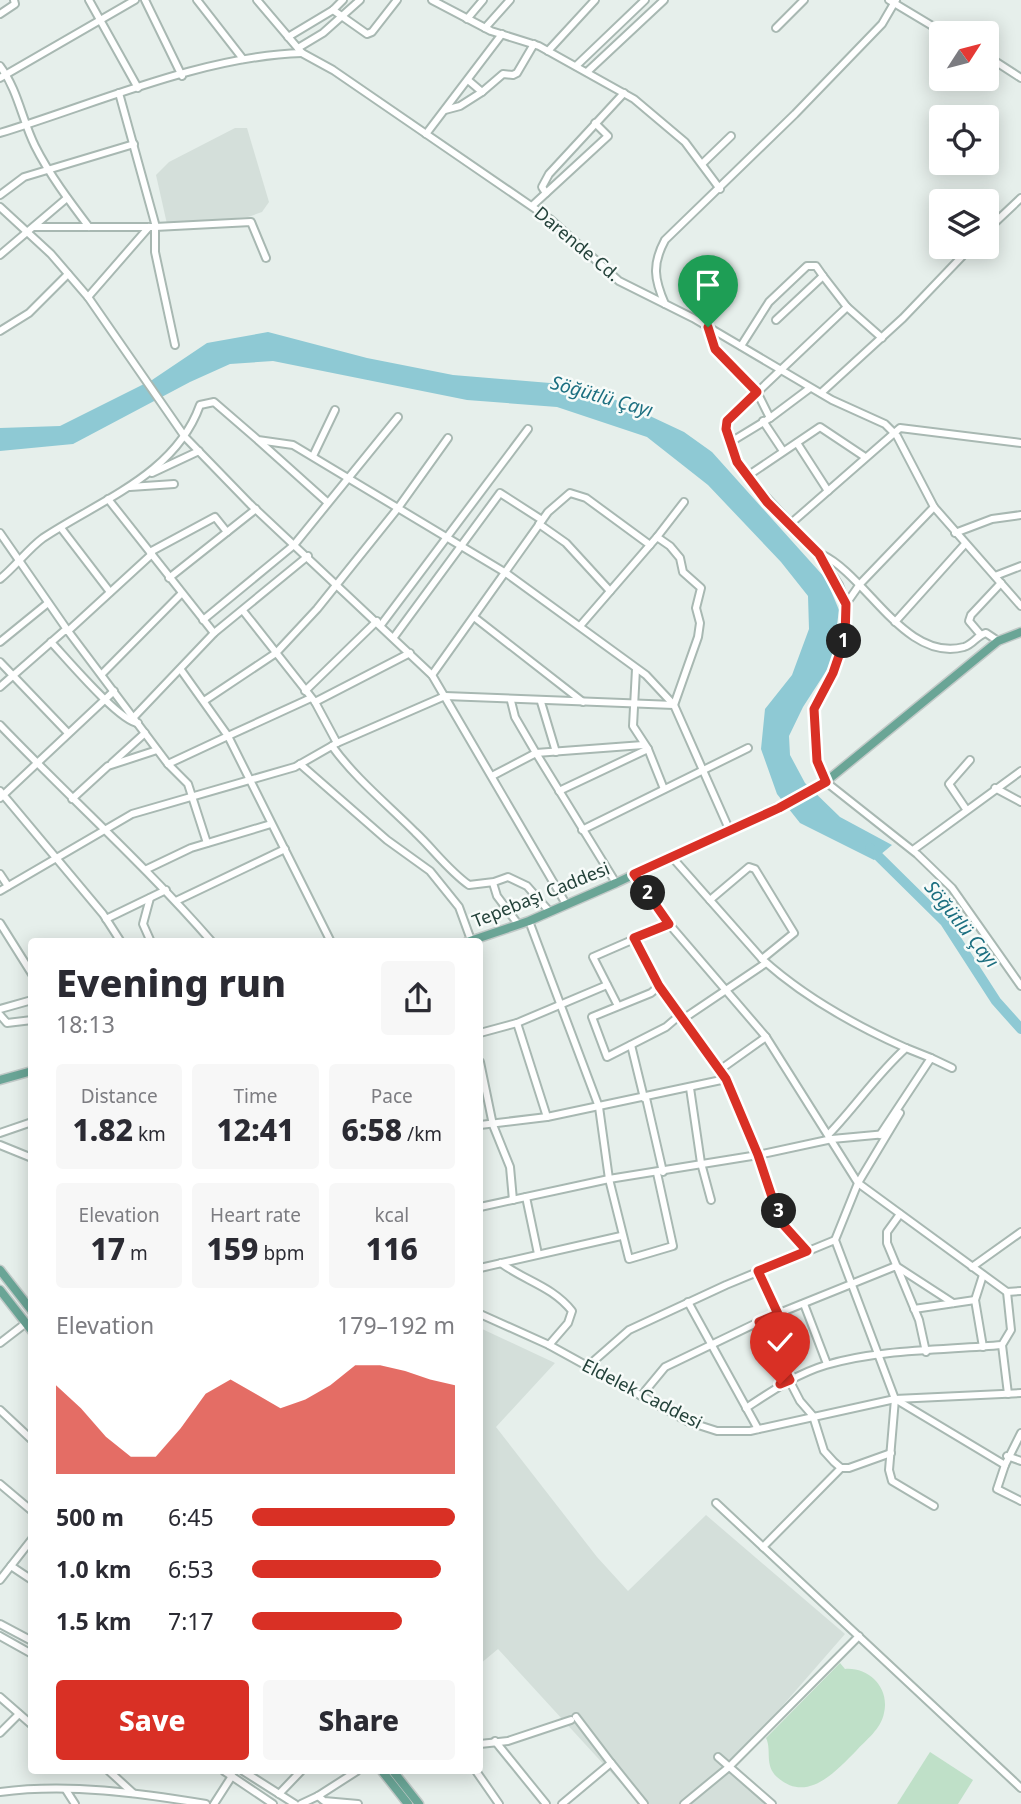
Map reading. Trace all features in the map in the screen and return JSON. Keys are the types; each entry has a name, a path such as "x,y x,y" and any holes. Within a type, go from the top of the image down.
{"main road":[{"name":"Tepebaşı Caddesi","path":"478,938 529,921 616,883 818,788 998,641 1021,632"},
{"path":"0,1080 28,1072"},
{"path":"0,1270 28,1306"},
{"path":"0,1290 28,1326"},
{"path":"384,1774 408,1804"},
{"path":"395,1774 419,1804"}],"street":[{"path":"0,14 15,4 14,0"},
{"path":"89,0 138,88"},
{"path":"3,77 135,0"},
{"path":"145,0 182,76"},
{"path":"197,0 243,60"},
{"name":"Darende Cd.","path":"257,0 300,51 333,70 532,206 620,281 708,327 810,388 885,424 894,432"},
{"path":"288,37 333,10 343,0"},
{"path":"0,133 119,93 243,60 300,51 360,0"},
{"path":"333,10 367,34 372,32 397,0"},
{"path":"432,0 485,28 534,44 624,93 685,142 720,189"},
{"path":"467,19 483,0"},
{"path":"485,28 510,0"},
{"path":"548,51 595,0"},
{"path":"576,66 645,0"},
{"path":"587,72 664,0"},
{"path":"776,28 804,0"},
{"path":"665,304 655,277 657,254 665,240 720,189 882,24 893,1 929,24"},
{"path":"426,134 502,34"},
{"path":"445,110 460,106 503,74 513,75 534,44"},
{"path":"999,64 1021,78"},
{"path":"0,66 35,146 67,198 89,227"},
{"path":"468,80 482,92"},
{"path":"119,93 153,227 155,252 175,345"},
{"path":"546,193 542,187 549,174 624,93"},
{"path":"532,206 608,136 595,123"},
{"path":"702,164 731,136"},
{"path":"0,195 24,177 134,144"},
{"path":"0,255 67,198"},
{"path":"999,219 1021,198"},
{"path":"0,207 88,297 138,366 163,409 185,437 256,509 432,675 566,904"},
{"path":"34,227 153,227 251,222 266,258"},
{"path":"88,297 153,227"},
{"path":"821,393 882,338 959,259"},
{"path":"741,346 769,302 807,266 816,267 847,307 882,338"},
{"path":"0,331 29,313 68,274"},
{"path":"776,320 823,276"},
{"path":"847,307 727,421 729,443 746,477 819,554 846,604 845,638 833,673 814,709 817,761 826,782 912,850 961,898 1021,986"},
{"path":"708,327 715,349 757,392 767,420 783,451"},
{"path":"729,443 767,420 810,388"},
{"path":"147,475 185,437 200,405 210,402 221,406 327,502"},
{"path":"313,456 335,410"},
{"path":"202,620 294,545 398,417"},
{"path":"746,477 820,427 866,457"},
{"path":"789,525 900,428 1021,443"},
{"path":"305,691 379,623 528,429"},
{"path":"894,432 934,507 1021,606"},
{"path":"204,702 276,653 338,584 449,438"},
{"path":"258,440 293,445 506,573 667,694 729,829"},
{"path":"797,443 828,491"},
{"path":"0,579 21,562 40,540 147,475 199,452"},
{"path":"128,487 174,484"},
{"path":"394,637 500,493 566,543 610,591"},
{"path":"432,675 541,522 570,493 586,498 650,545"},
{"path":"108,499 214,633"},
{"path":"580,626 684,502"},
{"path":"846,604 860,584 934,507"},
{"path":"169,578 256,509"},
{"path":"956,533 992,519 1021,515"},
{"path":"0,687 51,642 68,632 151,553 215,517 227,532"},
{"path":"61,528 110,592"},
{"path":"0,533 68,632 168,764 188,784 206,844"},
{"path":"657,537 670,546 680,558 683,572 701,588 696,608 700,623 698,637 674,705"},
{"path":"895,622 965,544"},
{"path":"819,554 836,561 895,622 920,639 948,648 964,647 980,634 993,634 998,641"},
{"path":"51,642 105,699 131,722 136,720 214,633 244,612 308,556"},
{"path":"995,576 1021,566"},
{"path":"980,634 969,621 971,615 1002,583"},
{"path":"102,674 181,594"},
{"path":"0,642 48,603"},
{"path":"244,612 313,700 334,745 353,772 429,845 452,872 469,885 493,883 508,877 519,882 550,911"},
{"path":"474,617 583,703"},
{"path":"168,764 313,700 410,653"},
{"path":"0,662 68,733"},
{"path":"636,669 633,726 664,789"},
{"path":"181,670 228,736 329,938"},
{"path":"114,691 1,795 106,919 118,938"},
{"path":"0,891 132,814 249,782 300,764 334,745 445,696 511,701 674,705"},
{"path":"511,701 515,716 536,753 616,883"},
{"path":"541,702 556,752"},
{"path":"0,725 72,799 147,869 208,938"},
{"path":"72,799 145,733"},
{"path":"492,776 536,753 645,747"},
{"path":"559,791 645,747"},
{"path":"582,830 748,748"},
{"path":"108,766 157,750"},
{"path":"966,809 948,784 970,760"},
{"path":"300,764 396,847 430,870 459,907 468,938"},
{"path":"912,850 1021,771"},
{"path":"995,788 1021,802"},
{"path":"147,869 166,857 271,824"},
{"path":"176,901 285,849"},
{"path":"671,856 764,961 788,983 906,1048 952,1068"},
{"path":"659,986 651,993 617,1004 592,1017 607,1057 667,1027 728,991 794,933 755,869 749,867 710,900"},
{"path":"0,874 9,886"},
{"path":"634,874 669,924 766,1037 858,1183 1007,1293 1021,1291"},
{"path":"493,883 497,896 518,924"},
{"path":"106,919 166,890"},
{"path":"149,938 143,924 150,898"},
{"path":"529,921 599,1107 621,1236 629,1259 673,1246 645,1098 631,1045"},
{"path":"0,923 28,968"},
{"path":"617,1004 593,957 669,924"},
{"path":"634,938 659,986 726,1079 758,1155 780,1221 807,1251"},
{"path":"483,1032 517,1023 607,985"},
{"path":"0,1009 28,1001"},
{"path":"0,1014 7,1024 28,1021"},
{"path":"517,1023 547,1117"},
{"path":"720,1069 766,1037"},
{"path":"830,1137 886,1066 906,1048"},
{"path":"931,1058 883,1135 858,1183 835,1240 895,1399 892,1481 934,1506"},
{"path":"483,1076 494,1125 510,1167 513,1200"},
{"path":"483,1125 547,1117 726,1079"},
{"path":"690,1088 701,1163 711,1199"},
{"path":"883,1135 900,1113"},
{"path":"0,1133 28,1123"},
{"path":"483,1206 610,1179 758,1155 830,1137 883,1135"},
{"path":"0,1145 28,1156"},
{"path":"526,1197 538,1254"},
{"path":"900,1214 887,1232 887,1243 914,1309 926,1352"},
{"path":"972,1267 1021,1232"},
{"path":"483,1267 621,1236"},
{"path":"588,1366 629,1330 758,1271 835,1240"},
{"path":"501,1263 514,1273 540,1282 572,1311 568,1322 549,1345"},
{"path":"641,1396 665,1367 759,1322 896,1266"},
{"path":"896,1266 953,1303"},
{"path":"758,1271 778,1314"},
{"path":"983,1275 975,1300 983,1347"},
{"path":"1007,1293 1011,1330 1002,1345 1008,1394"},
{"path":"914,1309 975,1300"},
{"path":"688,1302 758,1429"},
{"path":"804,1304 827,1364"},
{"name":"Eldelek Caddesi","path":"483,1315 549,1345 689,1422 717,1431 758,1429 895,1399 1021,1393"},
{"path":"759,1322 800,1401 813,1416 824,1451 841,1468 849,1468 891,1453"},
{"path":"0,1343 28,1328"},
{"path":"746,1408 790,1380 827,1364 880,1356 1002,1345"},
{"path":"895,1399 1005,1465"},
{"path":"0,1410 28,1436"},
{"path":"1021,1433 1007,1456 997,1489 1021,1501"},
{"path":"1007,1456 1021,1461"},
{"path":"763,1547 841,1468"},
{"path":"0,1484 28,1508"},
{"path":"716,1503 1021,1787"},
{"path":"0,1580 28,1544"},
{"path":"11,1566 28,1577"},
{"path":"0,1624 28,1639"},
{"path":"684,1804 729,1767 859,1636"},
{"path":"1,1638 28,1652"},
{"path":"0,1697 28,1722"},
{"path":"0,1733 19,1714"},
{"path":"483,1743 508,1741 573,1718 640,1803"},
{"path":"495,1741 547,1804"},
{"path":"718,1756 772,1804"},
{"path":"562,1804 611,1763"},
{"path":"112,1774 133,1794"},
{"path":"229,1774 274,1804"},
{"path":"248,1774 295,1804"},
{"path":"279,1794 298,1774"},
{"path":"301,1804 352,1774"},
{"path":"478,1774 499,1804"},
{"path":"214,1804 232,1776"},
{"path":"0,1792 24,1788 66,1790 163,1796 203,1804"},
{"path":"66,1790 75,1804"},
{"path":"163,1796 170,1804"},
{"path":"318,1796 324,1801 358,1804"}],"shaded area":[{"path":"235,128 247,128 269,202 262,212 248,217 167,224 156,175 169,162"},
{"path":"483,1329 555,1363 496,1427 597,1557 628,1591 706,1515 845,1634 730,1766 772,1804 640,1804 498,1649 483,1662"}],"green space":[{"path":"840,1663 845,1669 854,1669 869,1675 881,1688 885,1704 880,1724 830,1776 810,1786 788,1784 777,1777 771,1768 766,1738"},
{"path":"930,1752 973,1780 958,1804 897,1804"}],"water":[{"path":"268,332 367,358 453,375 586,386 684,432 712,452 826,579 839,610 832,662 803,707 789,736 790,755 805,783 840,817 892,845 874,860 800,823 777,794 761,749 765,709 792,675 809,629 808,596 781,562 708,485 647,437 557,407 467,400 273,361 230,364 190,382 73,444 0,451 0,428 60,426 152,380 207,343"}],"waterway":[{"name":"Söğütlü Çayı","path":"870,848 945,922 996,1001 1021,1029"}],"route":[{"path":"708,327 715,349 757,392 727,421 729,443 737,462 767,502 819,554 839,585 846,604 845,638 833,673 814,709 817,761 826,782 779,808 634,874 669,924 634,938 659,986 726,1079 758,1155 780,1221 807,1251 758,1271 778,1314 759,1322 790,1380 780,1384"}]}
